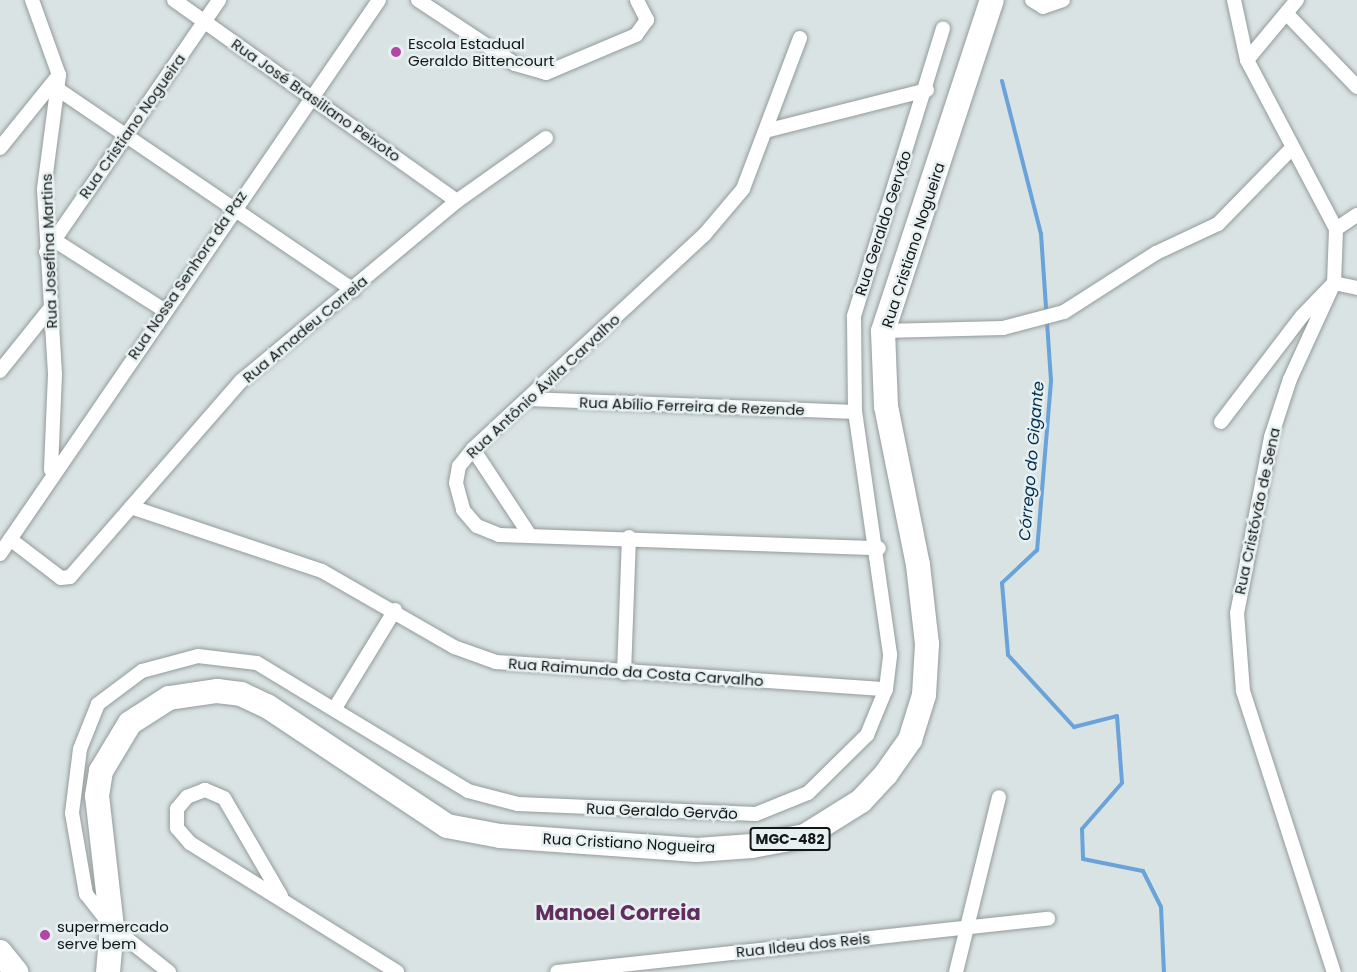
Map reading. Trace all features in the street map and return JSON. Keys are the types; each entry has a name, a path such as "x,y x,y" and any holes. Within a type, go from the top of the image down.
{"highway":[{"name":"Rua Cristiano Nogueira","path":"112,927 97,796 100,771 113,744 149,706 193,693 241,694 267,706 427,815 447,826 500,836 697,850 752,846 805,836 861,801 910,740 924,695 926,654 918,565 886,406 883,331 992,0"},
{"name":"MGC-482","path":"108,972 112,927"},
{"path":"0,952 16,972"}],"street":[{"name":"Rua Josefina Martins","path":"32,0 59,75 60,90 44,189 48,311 55,374 51,472"},
{"name":"Rua José Brasiliano Peixoto","path":"174,0 312,95 457,201"},
{"name":"Rua Cristiano Nogueira","path":"46,252 126,132 219,0"},
{"name":"Rua Nossa Senhora da Paz","path":"0,554 51,472 379,0"},
{"path":"418,0 535,73 560,69 627,40 645,26 637,0"},
{"path":"1032,0 1042,6 1063,0"},
{"path":"1234,0 1247,60 1336,228 1357,215"},
{"path":"1247,60 1298,0"},
{"path":"1287,14 1357,87"},
{"name":"Rua Geraldo Gervão","path":"169,972 112,927 86,894 72,813 80,749 98,704 142,671 198,656 257,663 335,708 468,791 490,800 756,814 808,793 837,769 867,735 886,688 888,615 879,548 855,412 854,316 927,90 943,28"},
{"name":"Rua Antônio Ávila Carvalho","path":"800,38 769,130 743,189 705,234 473,449 459,466 463,510 477,526 499,535 629,537 879,548"},
{"path":"2,140 59,75"},
{"path":"60,90 126,132 352,290"},
{"path":"769,130 927,90"},
{"name":"Rua Amadeu Correia","path":"9,539 66,579 241,381 457,201 546,138"},
{"path":"883,331 1030,324 1064,312 1147,258 1218,224 1292,148"},
{"name":"Rua Cristóvão de Sena","path":"1334,972 1244,691 1237,613 1271,437 1290,379 1334,283 1336,228"},
{"path":"54,240 164,310"},
{"path":"1221,422 1302,316 1334,283 1357,288"},
{"path":"0,371 48,311"},
{"name":"Rua Abílio Ferreira de Rezende","path":"529,399 855,412"},
{"path":"473,449 528,534"},
{"name":"Rua Raimundo da Costa Carvalho","path":"131,507 322,571 395,610 454,647 496,662 624,673 886,688"},
{"path":"624,673 629,537"},
{"path":"335,708 395,610"},
{"path":"281,896 224,798 205,790 187,797 177,809 177,828 189,843 281,896 397,972"},
{"path":"956,972 999,797"},
{"name":"Rua Ildeu dos Reis","path":"557,972 1048,919"}],"waterway":[{"name":"Córrego do Gigante","path":"1002,81 1041,234 1051,381 1037,550 1002,583 1008,655 1074,727 1117,716 1122,783 1082,829 1083,859 1143,871 1161,907 1164,972"}],"place":[{"name":"Escola Estadual Geraldo Bittencourt","path":"396,52"},
{"name":"supermercado serve bem","path":"45,935"}],"district":[{"name":"Manoel Correia","path":"618,913"}]}
